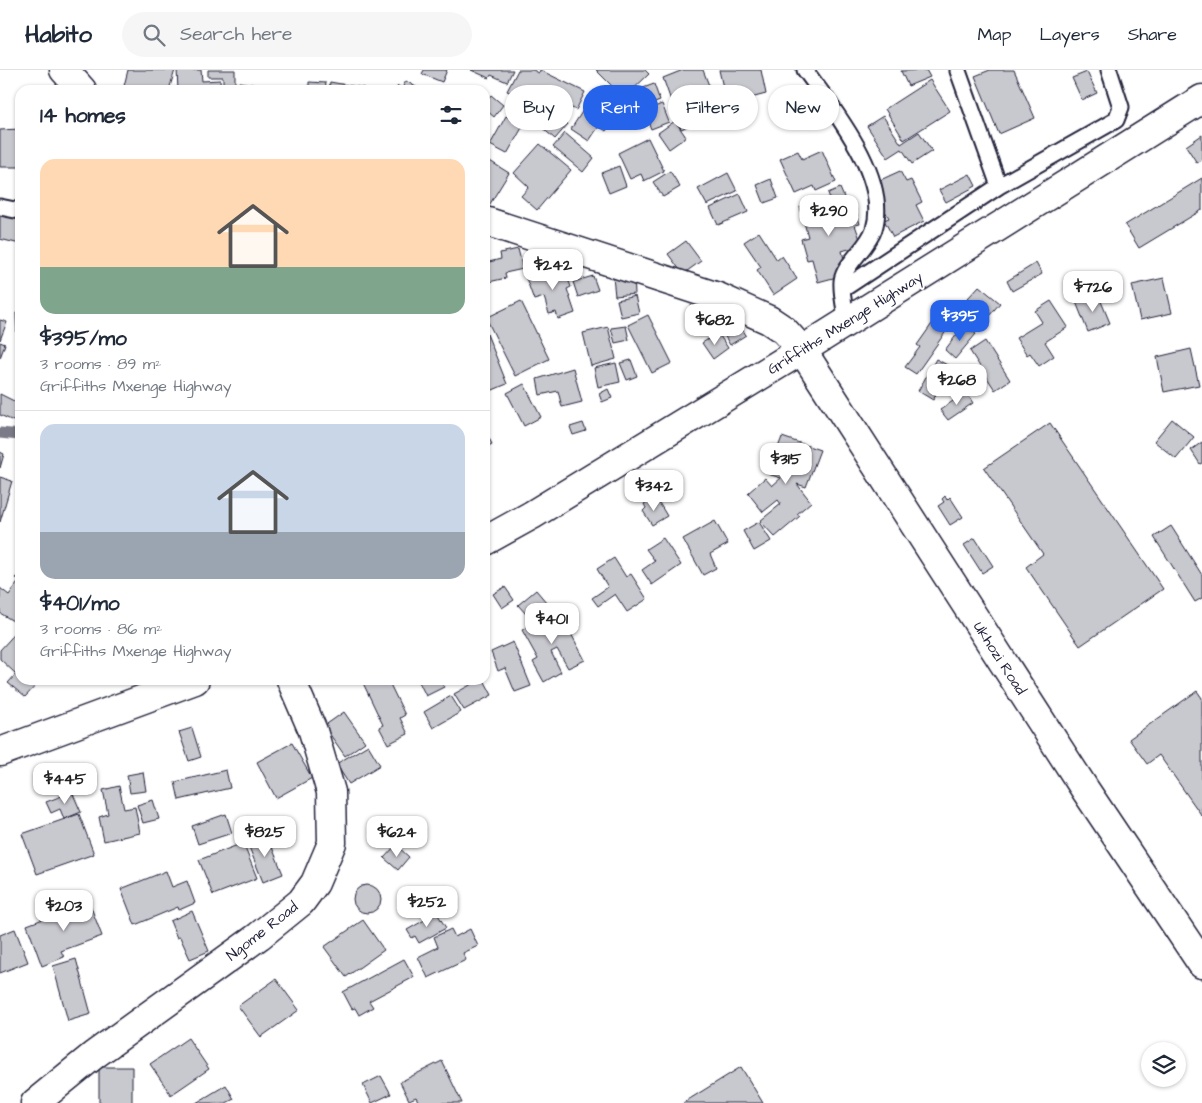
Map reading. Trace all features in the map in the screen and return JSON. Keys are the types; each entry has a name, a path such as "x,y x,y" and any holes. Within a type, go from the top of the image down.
{"street":[{"path":"64,70 78,85"},
{"name":"Griffiths Mxenge Highway","path":"490,538 532,515 802,350 1202,99"},
{"name":"Ukhozi Road","path":"490,223 718,297 769,320 784,330 802,350 1086,791 1202,964"},
{"path":"0,752 181,685"},
{"name":"Ngome Road","path":"35,1103 94,1055 258,936 301,902 316,883 332,843 331,792 313,731 293,685"}],"lane":[{"path":"805,70 839,116 855,143 870,175 875,196 874,228 866,246 846,270 842,280 847,322"},
{"path":"843,289 999,186 1116,120 1120,107 1109,70"},
{"path":"958,71 999,186"},
{"path":"0,207 15,210"}],"building":[{"path":"128,70 175,70 170,85 124,85"},
{"path":"177,70 201,70 202,81 220,80 220,85 178,85"},
{"path":"208,70 235,70 235,85 223,85 223,77 208,77"},
{"path":"424,70 447,70 442,82 422,74"},
{"path":"471,70 513,70 507,82 491,75 489,78"},
{"path":"518,70 533,70 539,73 540,70 571,85 510,85"},
{"path":"596,70 645,70 649,74 638,85 611,85"},
{"path":"683,70 703,70 709,85 668,85 668,92 663,78"},
{"path":"719,70 761,70 766,94 758,96 758,85 722,85"},
{"path":"926,70 930,77 908,86 901,71"},
{"path":"990,70 1014,70 1035,118 999,134 975,76"},
{"path":"1087,72 1097,93 1082,100 1072,78"},
{"path":"930,80 950,111 904,140 885,109"},
{"path":"406,81 413,85 404,85"},
{"path":"239,82 257,85 239,85"},
{"path":"309,82 326,83 326,85 309,85"},
{"path":"330,82 347,85 330,85"},
{"path":"573,86 583,91 583,96 576,110 573,109"},
{"path":"491,95 503,105 494,117 490,113"},
{"path":"662,104 668,122 658,126 658,106"},
{"path":"583,110 583,130 596,130 589,141 572,130"},
{"path":"883,116 901,144 919,132 932,151 912,164 902,149 888,158 867,126"},
{"path":"505,118 505,130 521,130 507,154 490,145"},
{"path":"668,126 668,130 681,130 686,137 669,149 658,133"},
{"path":"15,129 15,167 0,167 0,130"},
{"path":"545,130 563,130 555,139"},
{"path":"565,133 594,158 583,172 553,147"},
{"path":"1202,135 1202,160 1197,163 1186,146"},
{"path":"648,138 664,171 644,181 641,174 630,179 618,153"},
{"path":"540,144 571,170 537,210 521,196 529,187 514,173"},
{"path":"822,150 836,182 816,191 814,186 796,194 780,159 798,151 802,159"},
{"path":"490,161 509,173 490,204"},
{"path":"619,166 626,186 609,193 601,173"},
{"path":"670,171 680,187 663,197 653,182"},
{"path":"900,171 906,182 911,180 922,202 916,205 924,221 893,237 884,220 889,218 879,200 884,198 876,182"},
{"path":"728,173 737,191 707,205 698,189"},
{"path":"970,174 976,186 946,202 939,190"},
{"path":"1202,178 1202,210 1139,248 1125,225"},
{"path":"771,179 778,198 764,203 757,185"},
{"path":"840,188 846,202 833,207 828,193"},
{"path":"740,194 748,212 718,225 710,208"},
{"path":"829,198 832,210 854,203 860,224 855,225 862,245 842,251 848,274 818,282 812,259 807,260 801,239 808,237 800,207"},
{"path":"0,215 15,219 15,243 0,239"},
{"path":"759,232 777,260 782,256 797,279 773,295 757,270 761,267 744,242"},
{"path":"686,241 701,261 683,274 668,254"},
{"path":"518,249 523,269 505,273 506,278 490,282 490,262 501,259 500,253"},
{"path":"1036,263 1042,274 1012,291 1007,281"},
{"path":"563,265 571,287 567,289 575,313 558,319 556,312 549,314 544,297 534,300 526,278"},
{"path":"634,275 635,294 615,296 613,277"},
{"path":"593,276 598,290 578,297 573,282"},
{"path":"1164,278 1172,313 1140,320 1132,285"},
{"path":"979,286 1000,303 979,328 958,309"},
{"path":"1098,294 1110,323 1088,332 1076,302"},
{"path":"635,296 639,313 621,317 617,300"},
{"path":"521,301 549,359 515,376 490,326 490,316"},
{"path":"1051,301 1068,327 1045,342 1054,356 1039,366 1030,353 1027,355 1016,338 1042,322 1035,311"},
{"path":"941,311 954,320 916,374 905,367 920,347 917,345"},
{"path":"648,315 672,363 652,373 628,325"},
{"path":"736,319 746,335 730,345 720,328"},
{"path":"0,320 7,322 0,340"},
{"path":"964,325 976,334 955,359 945,350"},
{"path":"626,326 629,340 615,343 611,328"},
{"path":"608,327 616,359 591,366 583,333"},
{"path":"718,333 728,348 713,359 702,343"},
{"path":"985,341 1010,380 995,390 970,351"},
{"path":"0,342 5,344 0,358"},
{"path":"490,342 507,384 490,391"},
{"path":"1191,349 1199,385 1164,392 1157,357"},
{"path":"936,359 951,367 933,400 918,391"},
{"path":"631,360 637,376 627,380 620,363"},
{"path":"616,363 620,382 598,387 594,368"},
{"path":"573,368 582,402 562,407 558,391 540,395 537,379"},
{"path":"524,384 541,417 524,426 507,393"},
{"path":"608,389 612,398 602,402 599,394"},
{"path":"966,392 973,403 948,420 940,410"},
{"path":"0,394 15,402 15,422 0,415"},
{"path":"1172,419 1194,437 1176,459 1154,441"},
{"path":"583,423 586,431 573,435 570,427"},
{"path":"1050,423 1163,589 1080,646 1026,567 1043,554 984,468"},
{"path":"782,437 820,450 806,487 797,484 811,502 797,514 800,516 775,537 760,521 781,504 778,500 763,512 748,493 765,478 772,486 781,478 768,474"},
{"path":"1202,442 1202,463 1200,464 1191,450"},
{"path":"0,452 4,454 0,468"},
{"path":"0,477 12,481 0,522"},
{"path":"945,496 947,500 950,497 963,517 950,525 938,506 944,502 942,499"},
{"path":"653,498 656,502 658,501 667,516 652,525 643,511 646,508 644,504"},
{"path":"715,521 728,544 710,554 716,568 703,575 683,539"},
{"path":"759,522 771,541 754,551 743,531"},
{"path":"1171,526 1202,575 1202,598 1195,602 1154,537"},
{"path":"663,538 681,565 652,585 642,570 655,561 646,549"},
{"path":"975,538 993,566 982,573 964,545"},
{"path":"614,558 626,577 631,574 647,599 627,612 615,594 598,606 592,598 608,587 597,569"},
{"path":"15,587 15,618 13,621 0,613 0,588 9,595"},
{"path":"505,587 514,600 502,608 493,594"},
{"path":"536,590 552,609 534,623 518,605"},
{"path":"559,611 585,660 568,668 557,649 551,652 561,672 544,682 533,662 538,659 522,630"},
{"path":"15,634 15,673 0,659 0,650"},
{"path":"513,642 531,686 515,692 505,668 498,671 491,652"},
{"path":"15,675 15,685 36,685 25,697 8,683"},
{"path":"364,685 390,685 405,715 400,718 408,734 388,744 379,727 383,725"},
{"path":"420,685 443,685 444,687 426,696"},
{"path":"470,685 487,685 492,695 464,710 454,694"},
{"path":"1197,691 1202,698 1202,816 1159,755 1147,764 1129,739"},
{"path":"451,696 461,712 433,728 424,712"},
{"path":"344,712 365,742 345,756 324,726"},
{"path":"192,728 201,757 189,761 179,732"},
{"path":"292,743 312,778 276,798 257,762"},
{"path":"368,745 380,765 349,784 336,764"},
{"path":"226,770 230,788 179,800 175,782"},
{"path":"143,772 146,791 130,793 127,775"},
{"path":"119,786 124,809 135,807 140,833 104,841 99,817 108,814 103,790"},
{"path":"72,792 81,812 64,819 60,809 51,813 46,802"},
{"path":"153,800 159,819 143,823 137,805"},
{"path":"79,814 94,854 37,874 22,834"},
{"path":"226,814 232,833 198,844 192,826"},
{"path":"267,835 283,874 263,882 247,842"},
{"path":"243,843 257,878 213,895 199,860"},
{"path":"396,845 409,857 398,870 384,858"},
{"path":"166,871 172,887 187,881 195,903 179,910 178,907 135,925 121,889"},
{"path":"367,885 377,889 381,899 377,909 367,913 357,909 353,899 357,889"},
{"path":"89,902 102,936 61,951 64,957 42,966 27,925"},
{"path":"192,911 209,951 190,959 180,937 177,938 170,921"},
{"path":"437,913 446,928 419,943 415,936 412,938 407,930"},
{"path":"363,920 384,950 346,977 324,947"},
{"path":"15,929 28,962 0,973 0,935"},
{"path":"451,929 455,937 470,929 478,946 463,953 466,960 428,978 418,957 438,947 434,937"},
{"path":"76,959 91,1014 68,1021 53,966"},
{"path":"404,959 414,977 369,1001 373,1007 359,1015 355,1008 352,1009 343,992"},
{"path":"276,979 299,1010 261,1037 238,1006"},
{"path":"188,1038 209,1069 171,1095 150,1064"},
{"path":"442,1061 462,1103 419,1103 416,1097 409,1100 400,1082"},
{"path":"99,1067 132,1067 132,1103 99,1103"},
{"path":"741,1067 763,1103 683,1103"},
{"path":"381,1076 391,1094 372,1103 363,1085"},
{"path":"226,1085 234,1099 226,1103 196,1103"}],"waterway":[{"path":"0,433 15,434"}]}
